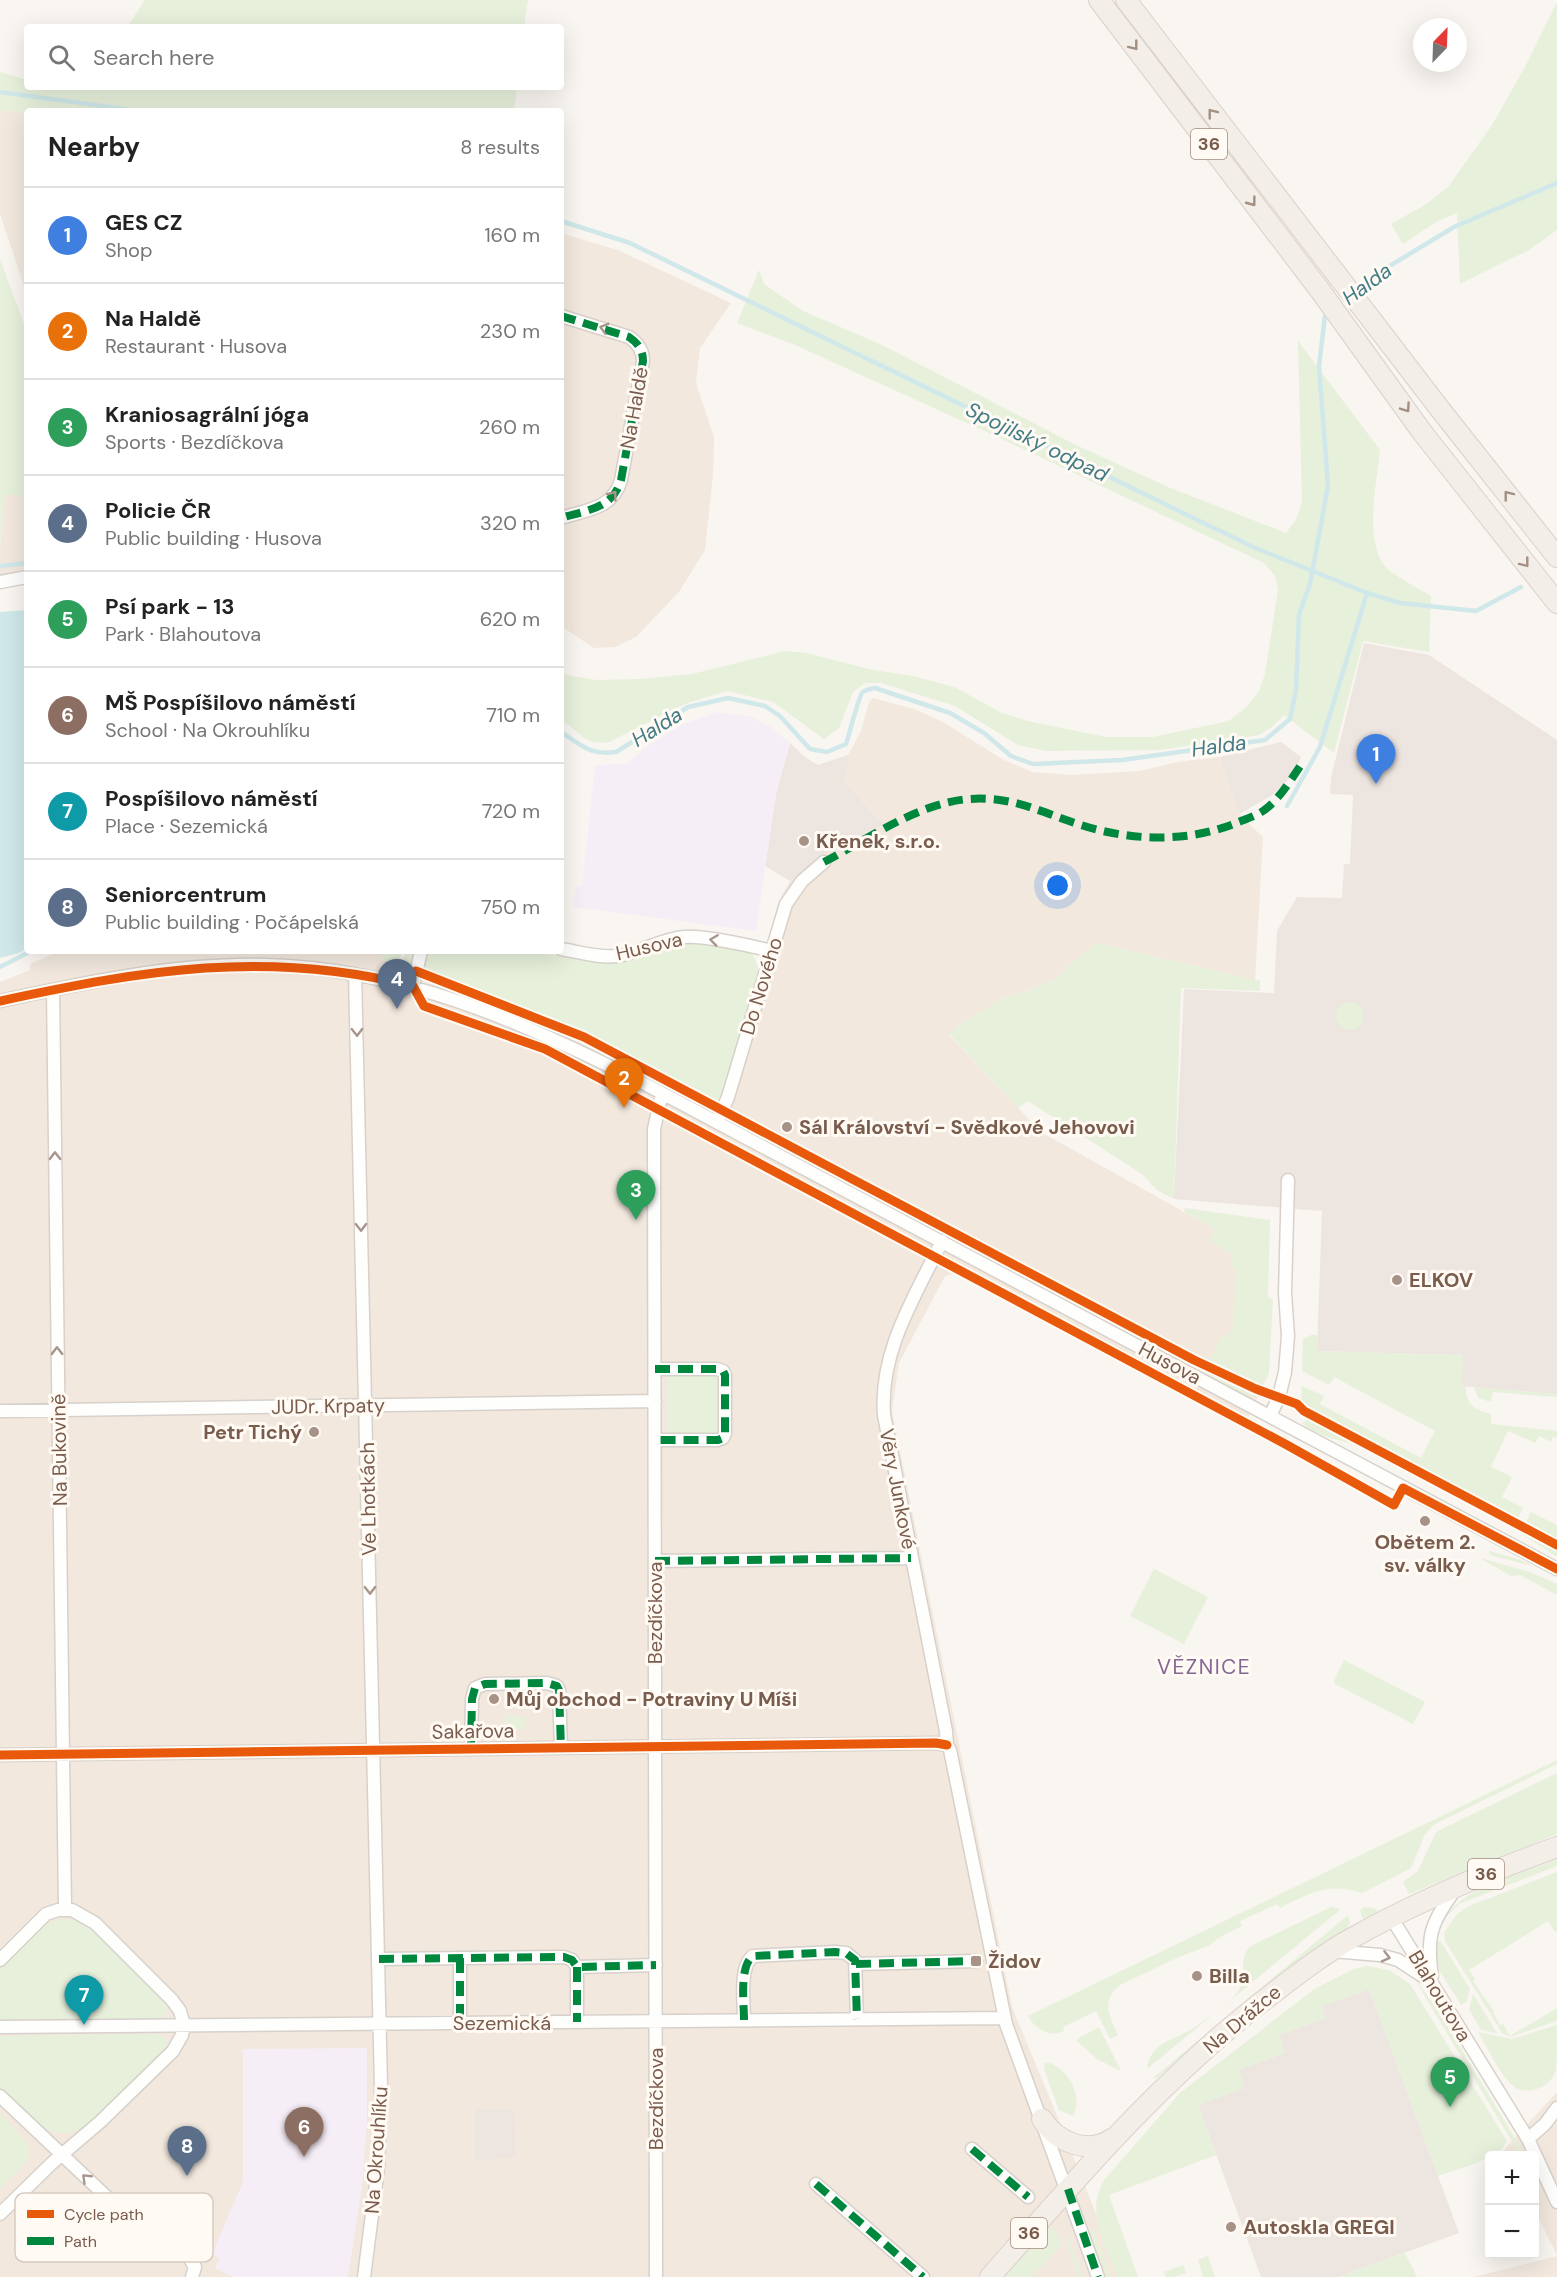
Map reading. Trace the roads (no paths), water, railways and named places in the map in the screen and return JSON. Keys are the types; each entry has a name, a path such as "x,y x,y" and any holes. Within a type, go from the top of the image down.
{"main road":[{"name":"36","path":"1099,0 1319,289 1422,432 1557,603"},
{"name":"36","path":"1126,0 1337,276 1557,557"},
{"name":"Na Drážce","path":"990,2277 1168,2082 1245,2014 1300,1972 1392,1917 1457,1887 1557,1847"},
{"path":"1042,2119 1057,2136 1082,2146 1104,2144 1122,2130"}],"street":[{"name":"Na Haldě","path":"564,317 629,337 641,349 643,361 621,480 616,495 606,503 564,517"},
{"path":"0,582 24,578"},
{"name":"Do Nového","path":"717,1122 728,1097 789,896 824,862"},
{"name":"Husova","path":"564,950 616,956 676,938 689,937 772,951"},
{"path":"412,986 420,954"},
{"name":"Husova","path":"0,1001 134,975 210,967 266,965 356,974 412,986 478,1007 532,1029 662,1093 1557,1569"},
{"name":"Ve Lhotkách","path":"356,974 380,2024"},
{"name":"Na Bukovině","path":"52,990 64,1909"},
{"name":"Bezdíčkova","path":"656,2277 654,1129 662,1093"},
{"path":"1270,1416 1279,1397 1285,1372 1288,1336 1285,1293 1288,1180"},
{"name":"Věry Junkové","path":"942,1241 893,1343 883,1388 884,1415 947,1735 947,1745 1004,2018 1068,2189"},
{"path":"655,1369 721,1370 725,1375 725,1433 723,1438 655,1440"},
{"name":"JUDr. Krpaty","path":"0,1411 655,1401"},
{"path":"655,1561 911,1558"},
{"path":"471,1749 472,1699 475,1688 485,1684 547,1683 557,1686 559,1690 561,1748"},
{"name":"Sakařova","path":"0,1755 936,1743 947,1745"},
{"path":"1433,1983 1428,1952 1430,1935 1446,1902 1457,1887"},
{"path":"0,1960 46,1914 64,1909 79,1912 95,1923 172,2000 180,2011 184,2025 179,2042 166,2059 22,2193"},
{"name":"Blahoutova","path":"1392,1917 1528,2139 1557,2202"},
{"path":"1332,1951 1380,1955 1394,1959 1433,1983"},
{"path":"744,2020 744,1971 748,1959 753,1956 841,1953 849,1955 856,1964 857,2019"},
{"path":"379,1959 564,1957 572,1960 577,1967 577,2022"},
{"path":"460,1958 460,2023"},
{"path":"856,1964 976,1961"},
{"path":"577,1967 656,1965"},
{"name":"Sezemická","path":"0,2027 1004,2018"},
{"name":"Na Okrouhlíku","path":"364,2277 380,2140 380,2024"},
{"path":"0,2096 104,2193"},
{"path":"1528,2139 1545,2124 1557,2108"},
{"path":"972,2149 1028,2197"},
{"path":"816,2184 923,2277"},
{"path":"1068,2189 1098,2277"},
{"path":"0,2214 15,2199"}],"water":[{"path":"24,610 24,950 0,958 0,612"}],"waterway":[{"name":"Spojilský odpad","path":"0,92 117,108"},
{"name":"Halda","path":"1357,291 1383,270 1454,227 1557,183"},
{"name":"Spojilský odpad","path":"564,222 630,243 1253,547 1367,593 1400,603 1476,611 1521,587"},
{"name":"Halda","path":"564,734 593,751 616,752 688,707 728,698 765,706 780,716 810,749 827,752 846,744 862,693 875,688 950,713 984,733 1011,756 1033,764 1122,760 1265,740 1290,719 1296,690 1299,615 1310,584 1328,486 1319,366 1325,316 1329,312"},
{"path":"0,566 24,563"},
{"path":"1287,806 1320,747 1367,593"},
{"name":"Halda","path":"0,967 25,954"}],"place":[{"name":"GES CZ","path":"1376,784"},
{"name":"Křenek, s.r.o.","path":"804,841"},
{"name":"Policie ČR","path":"397,1009"},
{"name":"Na Haldě","path":"624,1108"},
{"name":"Sál Království - Svědkové Jehovovi","path":"787,1127"},
{"name":"Kraniosagrální jóga","path":"636,1220"},
{"name":"ELKOV","path":"1397,1280"},
{"name":"Petr Tichý","path":"314,1432"},
{"name":"Obětem 2. sv. války","path":"1425,1521"},
{"name":"Můj obchod - Potraviny U Míši","path":"494,1699"},
{"name":"Židov","path":"976,1961"},
{"name":"Billa","path":"1197,1976"},
{"name":"Pospíšilovo náměstí","path":"84,2025"},
{"name":"Psí park - 13","path":"1450,2107"},
{"name":"MŠ Pospíšilovo náměstí","path":"304,2157"},
{"name":"Seniorcentrum","path":"187,2176"},
{"name":"Autoskla GREGI","path":"1231,2227"}],"district":[{"name":"VĚZNICE","path":"1204,1667"}]}
